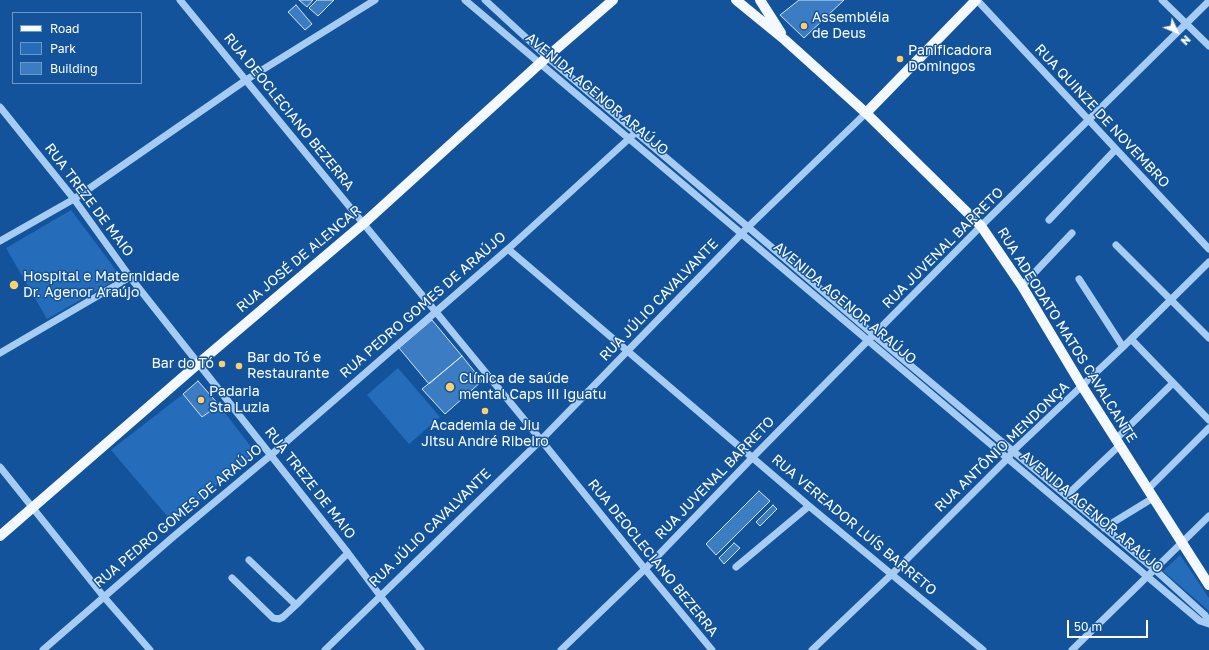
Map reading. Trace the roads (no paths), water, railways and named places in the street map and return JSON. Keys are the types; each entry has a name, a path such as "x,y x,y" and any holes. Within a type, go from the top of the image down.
{"main road":[{"name":"RUA JOSÉ DE ALENCAR","path":"0,536 199,363 363,224 613,0"},
{"name":"RUA ADEODATO MATOS CAVALCANTE","path":"736,0 785,40 866,113 981,226 1022,286 1082,386 1209,585"},
{"name":"RUA ADEODATO MATOS CAVALCANTE","path":"760,0 785,40"},
{"name":"RUA JÚLIO CAVALVANTE","path":"866,113 976,0"}],"street":[{"name":"RUA DEOCLECIANO BEZERRA","path":"180,0 712,650"},
{"path":"0,241 74,199 246,80 375,0"},
{"name":"AVENIDA AGENOR ARAÚJO","path":"465,0 636,132 748,227 871,338 1008,458 1148,575 1200,621 1209,623"},
{"name":"AVENIDA AGENOR ARAÚJO","path":"484,0 544,61 630,138 742,233 1013,451 1154,569 1205,615 1209,623"},
{"name":"RUA QUINZE DE NOVEMBRO","path":"976,0 1209,249"},
{"path":"1162,0 1209,46"},
{"name":"RUA JUVENAL BARRETO","path":"561,650 645,569 753,457 981,226 1209,1"},
{"name":"RUA TREZE DE MAIO","path":"0,107 74,199 130,277 271,454 421,650"},
{"name":"RUA JÚLIO CAVALVANTE","path":"325,650 541,440 742,233 866,113"},
{"name":"RUA PEDRO GOMES DE ARAÚJO","path":"43,650 508,249 636,132"},
{"path":"1049,220 1116,149"},
{"path":"1022,286 1072,233"},
{"path":"1116,245 1209,338"},
{"name":"RUA VEREADOR LUÍS BARRETO","path":"508,249 809,506 983,650"},
{"name":"RUA ANTÔNIO MENDONÇA","path":"812,650 892,574 1008,458 1013,451 1123,347 1209,262"},
{"path":"0,353 130,277"},
{"path":"1079,279 1123,347"},
{"path":"1131,339 1209,420"},
{"path":"1066,496 1173,382"},
{"path":"1104,528 1150,494 1209,428"},
{"path":"0,468 33,507 104,597 150,650"},
{"path":"736,568 809,506"},
{"path":"1072,650 1209,516"},
{"path":"232,578 273,618 279,619 296,605 348,553"},
{"path":"249,560 296,605"}],"place":[{"name":"Assembléia de Deus","path":"804,26"},
{"name":"Panificadora Domingos","path":"900,59"},
{"name":"Hospital e Maternidade Dr. Agenor Araújo","path":"14,285"},
{"name":"Bar do Tó","path":"222,364"},
{"name":"Bar do Tó e Restaurante","path":"239,366"},
{"name":"Clínica de saúde mental Caps III Iguatu","path":"450,387"},
{"name":"Padaria Sta Luzia","path":"201,400"},
{"name":"Academia de Jiu Jitsu André Ribeiro","path":"485,411"}]}
